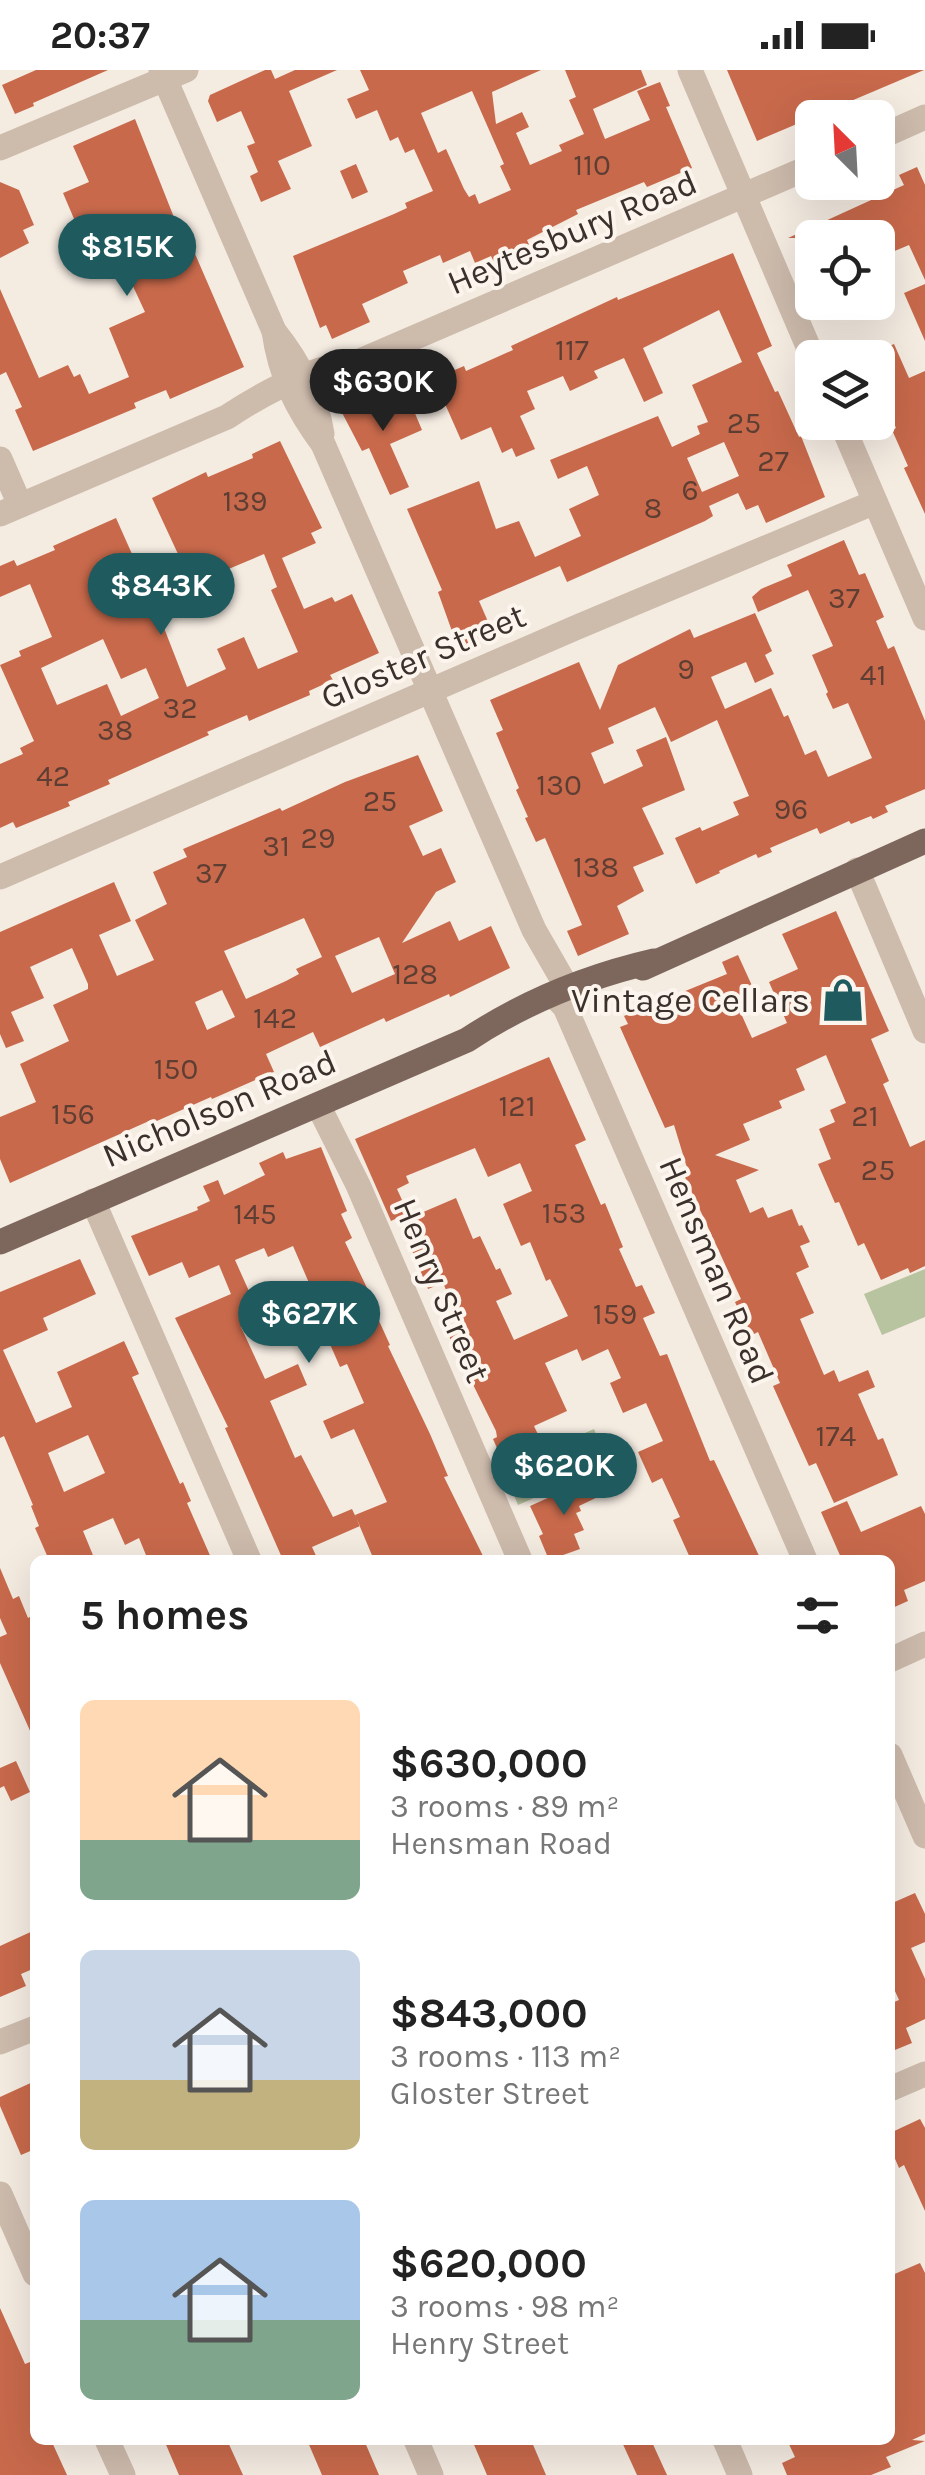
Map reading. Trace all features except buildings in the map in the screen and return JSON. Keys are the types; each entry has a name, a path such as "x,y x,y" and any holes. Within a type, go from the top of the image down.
{"main road":[{"name":"Nicholson Road","path":"0,1242 466,1040 507,1030 562,997 614,986 654,961 925,841"}],"street":[{"path":"690,70 805,340"},
{"path":"0,148 171,73"},
{"name":"Hensman Road","path":"171,73 274,331 278,361 299,387 303,417 323,444 803,1555"},
{"path":"895,130 925,117"},
{"name":"Heytesbury Road","path":"10,510 227,417 252,400 299,387 335,364 360,361 795,174"},
{"path":"849,440 925,618"},
{"path":"0,459 10,510"},
{"name":"Gloster Street","path":"0,877 875,502"},
{"path":"857,870 925,1031"},
{"name":"Henry Street","path":"318,1104 358,1186 518,1555"},
{"path":"93,1200 247,1555"},
{"path":"895,1658 925,1644"},
{"path":"895,1767 925,1836"},
{"path":"0,2042 30,2030"},
{"path":"895,2087 925,2074"},
{"path":"0,2194 30,2263"},
{"path":"109,2445 122,2475"},
{"path":"418,2445 430,2475"},
{"path":"727,2445 740,2475"}],"green space":[{"path":"925,1269 925,1317 882,1335 864,1294"},
{"path":"594,1429 609,1465 518,1505 503,1469"}],"place":[{"name":"Vintage Cellars","path":"843,1000"}]}
